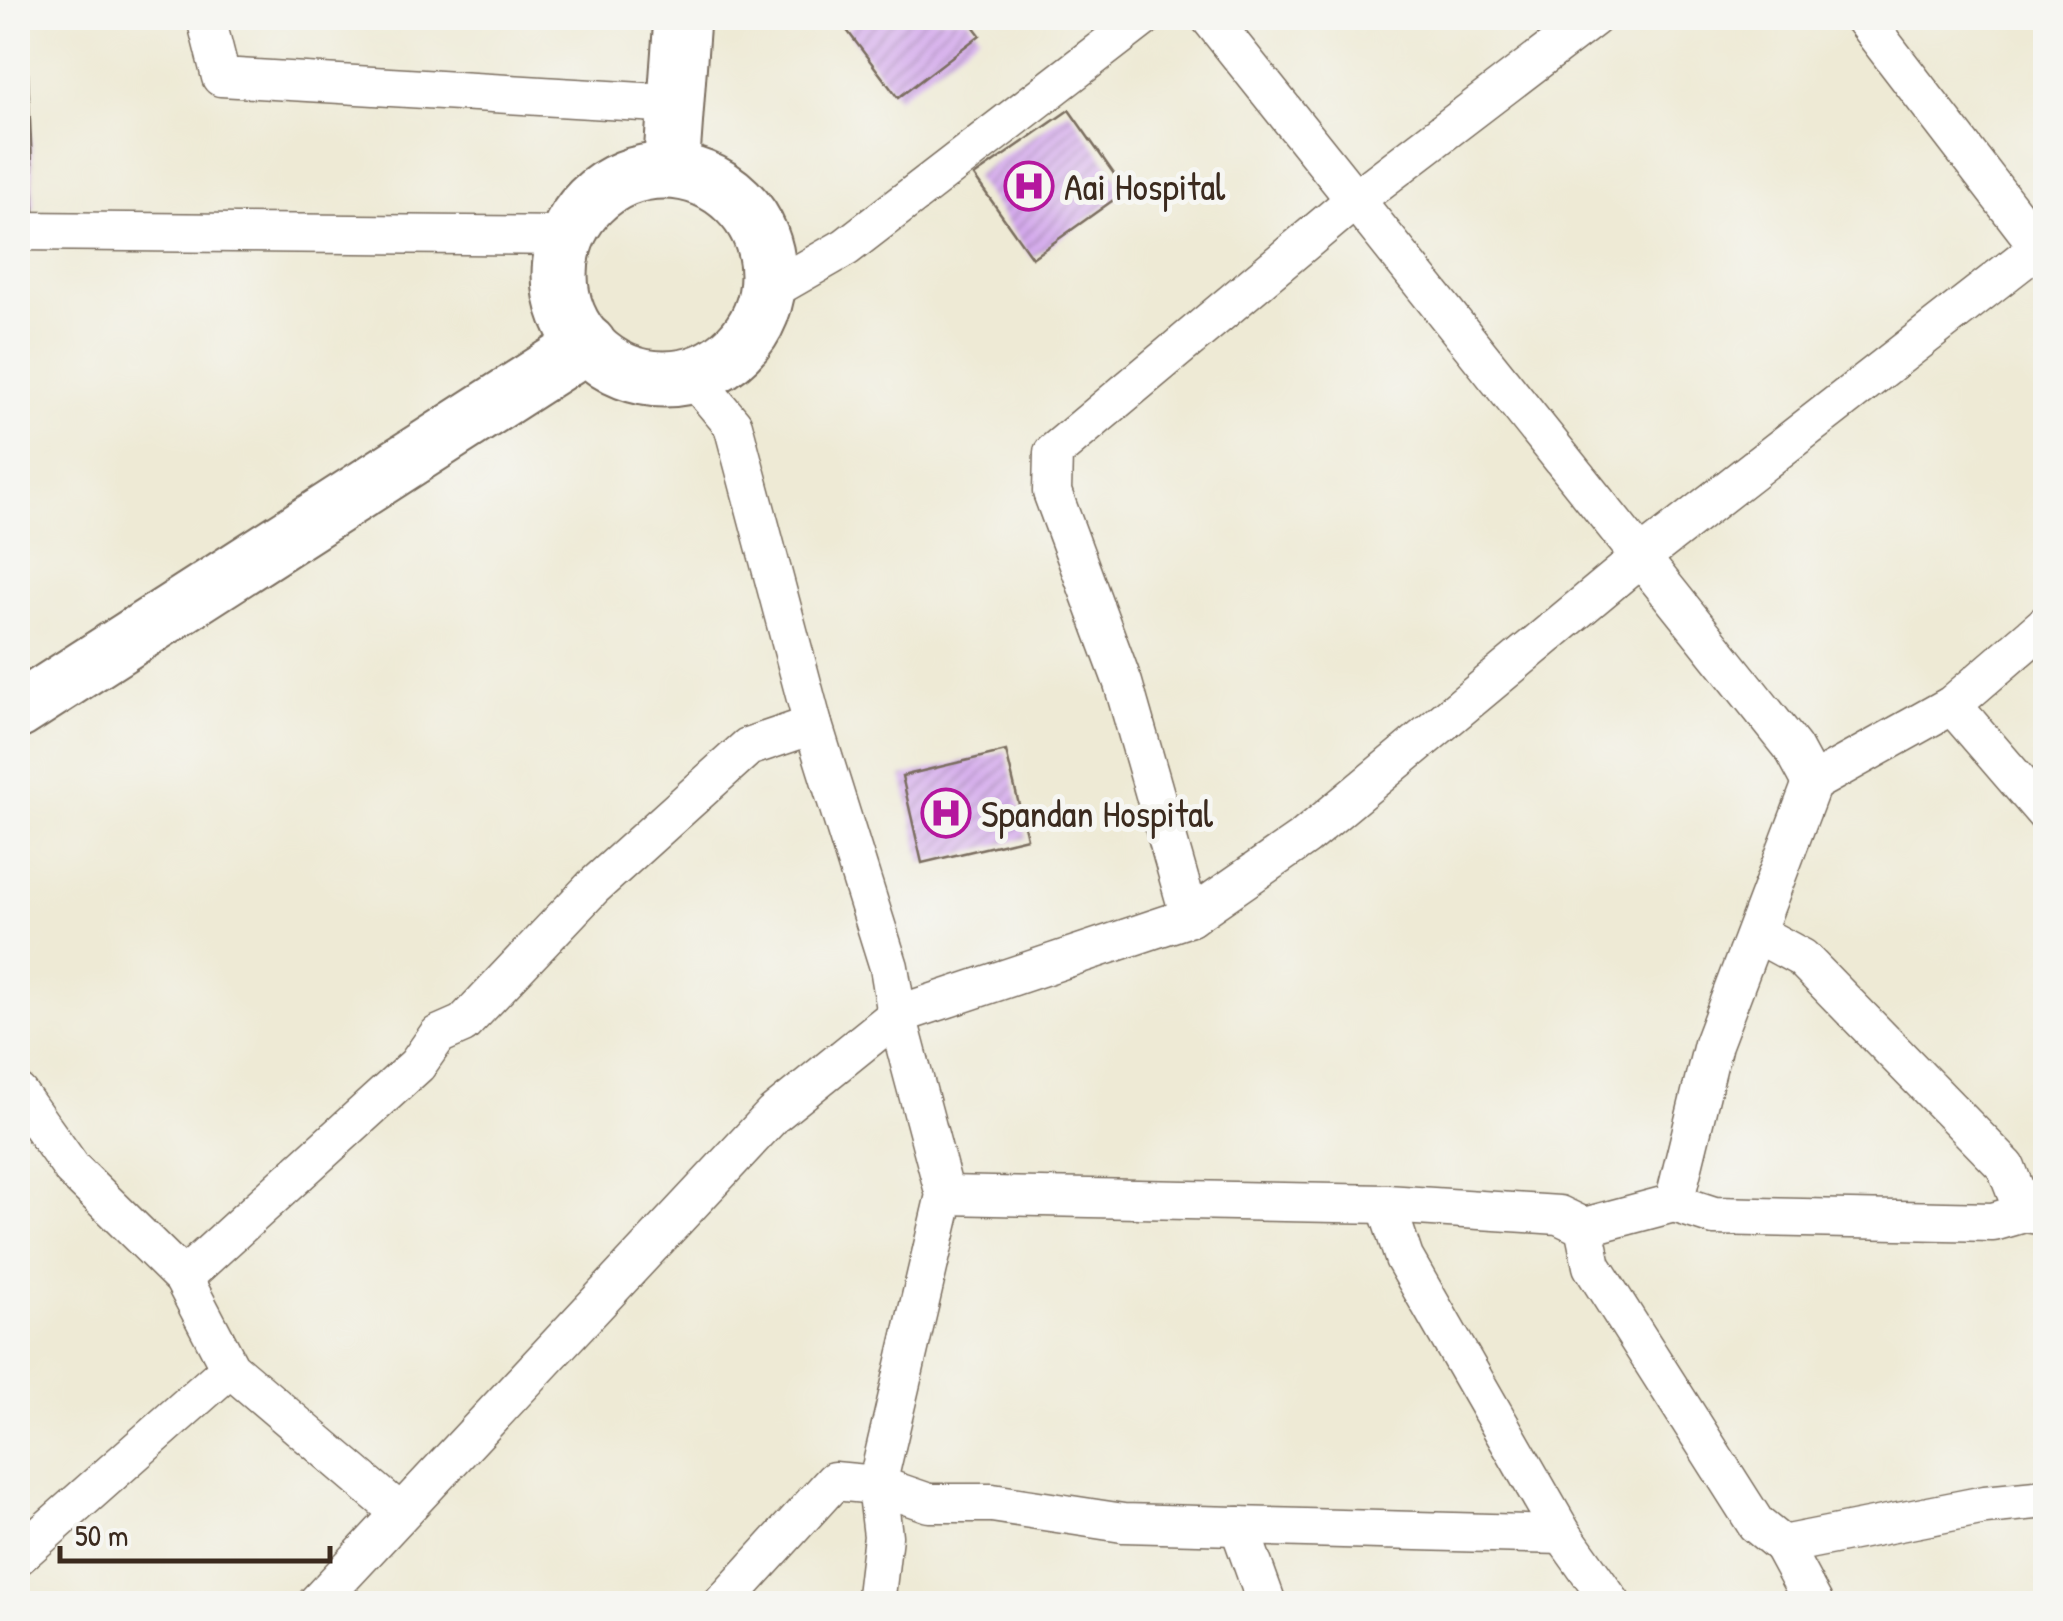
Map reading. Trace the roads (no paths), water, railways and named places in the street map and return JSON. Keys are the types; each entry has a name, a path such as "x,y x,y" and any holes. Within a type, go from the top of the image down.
{"main road":[{"path":"672,170 682,18"},
{"path":"672,170 704,179 742,206 764,246 766,293 760,316 740,344 714,367 670,380 624,372 588,344 573,326 562,293 562,258 567,236 587,206 614,184 672,170"},
{"path":"18,711 588,344"}],"street":[{"path":"206,18 222,78 676,104"},
{"path":"766,293 846,247 1143,18"},
{"path":"1210,18 1793,748 1812,783"},
{"path":"1190,917 1124,682 1052,492 1052,453 1356,198 1593,18"},
{"path":"316,1604 398,1511 773,1115 897,1015 1190,917 1305,838 1640,558 2039,248 1863,18"},
{"path":"18,231 567,236"},
{"path":"692,376 733,425 813,725 890,967 897,1015 945,1196 878,1485 883,1536 875,1604"},
{"path":"1674,1203 1714,1044 1812,783 1952,705 2046,624"},
{"path":"1952,705 2046,814"},
{"path":"182,1278 417,1065 438,1035 462,1024 593,887 748,747 813,725"},
{"path":"945,1196 1386,1204 1559,1215 1584,1228 1674,1203 1714,1216 1993,1222 2035,1214 2006,1167 1802,958 1756,933"},
{"path":"18,1093 72,1169 182,1278 230,1368 398,1511"},
{"path":"1386,1204 1404,1258 1564,1534 1612,1604"},
{"path":"1584,1228 1592,1266 1756,1524 1782,1544 1814,1604"},
{"path":"18,1556 230,1368"},
{"path":"722,1604 834,1481 878,1485 929,1503 992,1503 1123,1524 1564,1534"},
{"path":"1782,1544 1985,1505 2046,1500"},
{"path":"1239,1526 1267,1604"}],"place":[{"name":"Aai Hospital","path":"1029,186"},
{"name":"Spandan Hospital","path":"946,813"}]}
